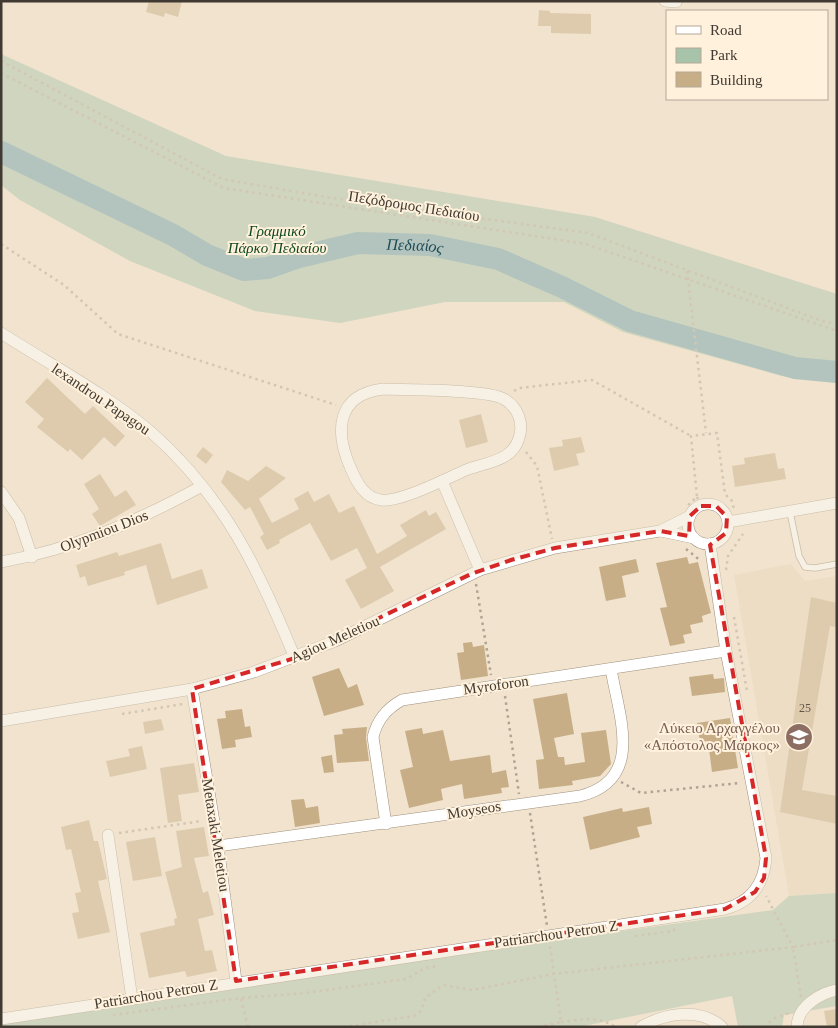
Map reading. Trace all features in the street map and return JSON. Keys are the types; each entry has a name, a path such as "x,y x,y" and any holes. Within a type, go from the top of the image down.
{"street":[{"name":"lexandrou Papagou","path":"1,334 130,416 180,460 202,486 251,557 295,658"},
{"path":"383,389 472,393 502,398 514,408 519,417 521,430 517,443 504,458 392,500 381,500 368,494 357,482 342,445 340,427 347,409 365,394 383,389"},
{"path":"442,481 476,572"},
{"name":"Olypmiou Dios","path":"1,562 32,557 73,546 163,508 202,486"},
{"path":"1,492 19,518 32,557"},
{"path":"699,502 721,509 732,521 724,536 710,544 702,543 694,538 686,519 699,502"},
{"path":"732,521 837,503"},
{"name":"Agiou Meletiou","path":"1,721 192,689 254,672 295,658 335,641 476,572 554,548 660,531 686,519"},
{"name":"Agiou Meletiou","path":"660,531 694,538"},
{"path":"710,544 726,651 766,858 763,890"},
{"name":"Myroforon","path":"386,824 373,738 375,727 386,712 402,700 726,651"},
{"path":"611,668 624,753 622,762 613,778"},
{"name":"Metaxaki Meletiou","path":"192,689 218,846 236,981"},
{"name":"Moyseos","path":"218,846 386,824 589,794 605,786 613,778"},
{"path":"108,835 132,999"},
{"name":"Patriarchou Petrou Z","path":"1,1018 132,999 236,981 725,909 763,890"},
{"path":"797,1027 804,1009 826,992 837,990"},
{"path":"641,1027 650,1022 692,1014 704,1016 722,1027"}],"lane":[{"path":"790,512 799,556 805,567 815,568 837,564"}],"path":[{"path":"1,61 222,179 326,197 588,233 822,321 837,324"},
{"name":"Πεζόδρομος Πεδιαίου","path":"1,73 224,188 586,244 837,331"},
{"path":"1,244 64,285 118,334 347,409"},
{"path":"687,271 706,433"},
{"path":"502,398 519,388 592,380 691,436 717,433 725,494 732,501 732,521"},
{"path":"686,519 687,506 699,502 691,436"},
{"path":"517,443 537,466 554,548"},
{"path":"726,571 728,556 743,534"},
{"path":"702,562 705,569"},
{"path":"476,572 476,586 498,685 520,803"},
{"path":"733,610 748,697"},
{"path":"613,778 641,793 751,782"},
{"path":"108,835 214,820"},
{"path":"761,900 763,890"},
{"path":"763,890 792,947 797,983 804,1009 775,1018 764,1027"},
{"path":"626,937 673,931 677,926"},
{"path":"344,1027 414,1016 421,1010 425,998 443,985 472,990 553,974 792,947 837,940"},
{"path":"540,948 560,945"},
{"path":"104,1016 241,998 306,993 406,979 425,968 444,965"},
{"path":"236,981 248,1027"},
{"path":"561,1022 594,1019 610,1023 615,1027"}],"highlighted area":[{"path":"701,506 716,506 727,517 726,533 710,545 766,858 764,878 755,892 725,909 236,981 192,689 295,658 471,574 511,560 555,548 660,531 689,536 690,516"}],"shaded area":[{"name":"Λύκειο Αρχαγγέλου «Απόστολος Μάρκος»","path":"791,564 805,581 837,576 837,893 789,896 734,575"}],"green space":[{"name":"Γραμμικό Πάρκο Πεδιαίου","path":"1,54 226,156 595,217 837,294 837,383 782,376 623,332 564,302 445,302 340,323 255,311 130,261 20,200 1,185"},
{"path":"837,893 837,1006 784,1015 782,1027 738,1027 732,996 579,1027 1,1027 1,1018 773,910 789,896"}],"building":[{"path":"149,1 182,1 178,17 165,13 164,17 146,12"},
{"path":"539,10 550,11 550,13 591,14 591,34 551,33 551,26 538,26"},
{"path":"47,378 85,414 93,406 125,436 115,447 104,437 82,460 70,449 68,452 37,427 44,419 25,402"},
{"path":"481,414 488,442 466,448 459,420"},
{"path":"581,437 585,452 576,454 579,465 554,471 549,448 563,446 562,440"},
{"path":"203,447 213,455 206,464 196,456"},
{"path":"775,453 778,469 784,468 786,479 735,487 732,466 745,464 744,458"},
{"path":"266,466 286,478 259,499 272,523 299,509 294,499 308,491 314,502 329,494 339,513 354,506 377,554 407,536 400,525 426,510 429,516 436,512 446,529 380,567 394,591 361,609 345,580 367,568 357,548 331,561 310,523 279,540 280,543 267,550 260,537 264,534 250,507 245,510 221,482 227,470 248,481"},
{"path":"100,474 115,497 126,490 136,505 100,526 92,514 99,509 84,484"},
{"path":"161,543 172,579 202,569 208,588 157,605 146,565 124,572 125,575 88,586 85,576 80,578 76,565 117,552 119,556"},
{"path":"687,557 689,564 698,562 711,613 702,616 703,622 690,625 692,633 683,635 685,643 670,646 660,608 667,607 656,563"},
{"path":"636,559 639,572 622,576 626,597 606,601 599,567"},
{"path":"811,597 837,603 837,627 830,626 802,790 837,796 837,824 780,812"},
{"path":"472,642 473,647 484,645 488,676 461,680 457,653 464,652 463,643"},
{"path":"339,668 348,688 357,684 364,705 324,716 312,677"},
{"path":"713,674 714,679 724,678 725,692 692,696 689,677"},
{"path":"567,693 574,734 554,738 558,757 564,757 565,765 585,762 581,733 606,730 611,764 600,776 572,781 573,785 539,789 536,760 544,759 533,699"},
{"path":"242,709 245,727 250,726 252,737 235,740 236,747 222,749 217,719 226,718 225,711"},
{"path":"730,718 738,768 712,772 708,741 700,742 697,723"},
{"path":"161,719 164,730 145,734 143,722"},
{"path":"367,727 366,738 369,761 337,763 334,735 343,734 342,729"},
{"path":"422,728 423,734 443,730 450,761 490,755 492,773 506,770 509,787 501,788 502,793 464,799 462,784 441,789 443,800 409,808 400,770 413,767 405,731"},
{"path":"142,746 147,769 110,777 106,761 130,756 128,749"},
{"path":"332,755 334,772 324,773 321,757"},
{"path":"194,763 199,792 178,795 182,821 168,823 160,768"},
{"path":"304,799 306,808 318,806 320,823 295,827 291,800"},
{"path":"649,807 652,824 637,827 640,837 590,850 583,817 622,808 623,812"},
{"path":"89,820 94,841 98,841 107,879 98,881 110,932 78,939 72,913 79,912 75,893 81,892 71,849 66,850 61,827"},
{"path":"204,827 209,856 194,858 203,893 208,891 214,915 198,919 205,951 212,950 217,971 187,977 185,971 149,978 140,933 175,925 174,919 177,918 165,872 182,867 176,831"},
{"path":"155,837 162,876 133,881 126,842"},
{"path":"837,1009 837,1027 827,1027 824,1011"}],"waterway":[{"name":"Πεδιαίος","path":"1,152 173,235 207,255 244,270 268,268 299,257 358,243 430,245 498,259 562,287 630,321 795,368 837,372"}],"place":[{"name":"Λύκειο Αρχαγγέλου «Απόστολος Μάρκος»","path":"799,737"}]}
